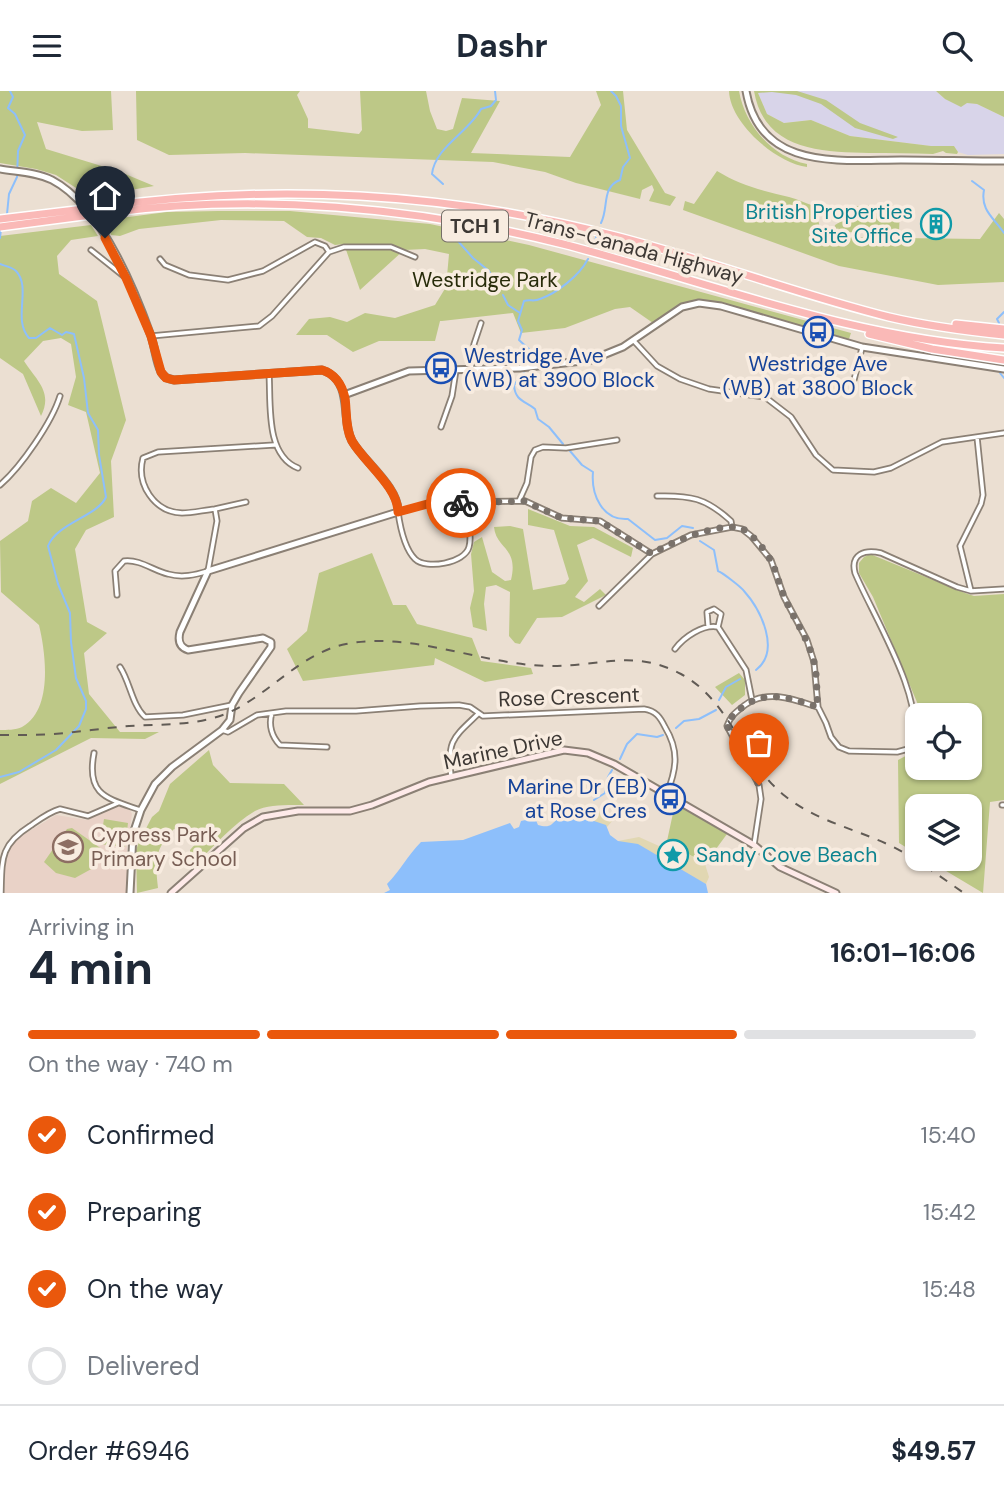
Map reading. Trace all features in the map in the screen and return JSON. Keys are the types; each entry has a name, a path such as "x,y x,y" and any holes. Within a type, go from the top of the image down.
{"highway":[{"name":"Trans-Canada Highway","path":"0,227 214,195 387,197 540,218 614,235 892,317 1004,335"},
{"name":"Trans-Canada Highway","path":"0,219 104,210 258,205 356,209 434,219 563,245 833,321 907,337 1004,348"},
{"path":"892,317 1004,329"},
{"path":"833,321 865,333 916,346 1004,360"}],"main road":[{"name":"Marine Drive","path":"171,893 244,828 263,817 298,811 350,811 451,776 554,751 579,751 597,755 754,845 780,867 836,893"}],"street":[{"path":"746,91 754,117 765,132 779,146 805,157 836,160 1004,161"},
{"path":"0,169 50,179 70,193 92,217 126,278 151,336 161,372 166,378 174,380 322,370 335,377 344,395 348,430 352,440 398,504 404,536 412,556 422,563 434,564 458,558 467,552 470,544 467,503"},
{"path":"160,259 165,265 189,275 228,280 263,271 315,242 325,246 330,252"},
{"path":"151,336 259,326 272,316 330,252 344,247 391,247 415,257"},
{"path":"90,250 126,278"},
{"path":"344,395 409,371 576,363 602,357 682,307 705,303 862,347 1004,369"},
{"path":"471,370 474,344 481,323"},
{"path":"633,340 657,366 680,379 709,389 765,397 791,417 816,455 833,470 874,472 891,468 942,442 1004,433"},
{"path":"853,380 862,347"},
{"path":"441,427 452,396 456,370"},
{"path":"269,373 274,445 282,458 298,468"},
{"path":"0,485 46,426 60,397"},
{"path":"971,591 960,546 983,495 977,437"},
{"path":"519,501 535,450 617,440"},
{"path":"246,502 182,513 167,510 155,502 143,484 143,458 158,452 274,445"},
{"path":"657,496 685,495 707,503 732,521 732,527"},
{"path":"117,595 115,571 124,561 185,576 435,502 530,503 562,518 600,521 652,554"},
{"path":"130,893 131,842 141,810 159,778 222,730 230,720 232,705 270,651 271,644 263,638 188,650 178,641 208,571 218,521 215,509"},
{"path":"598,606 652,554 664,546 691,535 732,527 742,529 771,560 784,597 807,640 814,662 818,707 833,742 845,750 897,752 908,749 913,741 915,725 912,705 889,642 854,569 854,563 860,554 869,551 881,553 957,587 971,591 1004,589"},
{"path":"708,626 708,612 714,608 720,614 718,627 746,670 752,700"},
{"path":"675,649 681,641 708,626 718,627"},
{"path":"120,667 140,713 145,717 197,713 232,705"},
{"path":"754,845 761,799 759,785 727,726 731,716 752,700 769,696 785,697 818,707"},
{"name":"Rose Crescent","path":"222,730 228,732 257,715 286,711 356,711 459,705 470,707 483,716 650,710 659,716 674,741 676,757 669,795"},
{"path":"272,713 272,733 280,745 327,747"},
{"path":"451,776 448,753 459,732 478,714"},
{"path":"94,753 91,775 93,783 118,803 141,810"},
{"path":"1,893 2,857 7,844 18,834 60,809 88,816 118,803"}],"shaded area":[{"path":"757,91 936,91 945,99 977,104 1004,117 1004,154 968,155 958,152 954,146 931,146 850,136 811,120 784,123 767,114"},
{"name":"Cypress Park Primary School","path":"117,806 130,810 132,814 127,845 127,893 4,893 5,858 10,845 18,838 56,815 87,820"}],"green space":[{"path":"0,91 111,91 113,130 82,131 37,122 46,149 118,171 154,186 90,197 56,175 0,163"},
{"path":"136,91 300,91 297,95 308,119 308,128 359,134 362,130 360,91 426,91 437,129 446,131 453,129 462,98 500,101 471,153 570,157 601,105 596,91 623,91 627,130 665,193 676,197 670,206 649,201 654,190 652,185 642,190 640,199 576,183 545,172 493,162 245,153 169,155 137,140"},
{"path":"729,91 739,91 747,116 762,138 782,154 807,164 807,167 782,158 757,140 737,116"},
{"path":"754,91 797,91 826,100 860,123 898,137 893,139 855,128 821,104 796,95 758,93 767,114 784,123 811,120 850,136 931,146 954,146 958,152 850,152 797,144 769,125 760,111"},
{"path":"936,91 1004,91 1004,117 977,104 967,103 961,107"},
{"path":"717,171 752,187 815,206 822,237 980,239 999,213 1004,219 1004,282 938,285 839,266 683,210 685,201 694,204"},
{"path":"868,205 900,205 899,233 891,233 890,228 889,233 839,232 838,227 837,232 833,232 835,225 851,215 856,206 859,206 859,212 868,212"},
{"name":"Westridge Park","path":"290,211 430,224 529,245 851,333 849,339 714,302 704,302 682,307 653,323 630,307 615,309 565,328 521,333 513,313 440,321 435,341 379,341 353,352 327,335 296,335 309,319 330,317 347,322 365,313 395,318 435,305 446,287 449,254 425,249 404,250 360,290 344,244 335,245 321,238 307,237 284,221 221,220 139,229 120,236 111,235 105,220 167,212"},
{"path":"91,225 98,236 71,240 57,256 59,274 97,301 126,420 111,461 114,517 86,530 75,549 87,622 107,633 84,653 89,694 120,732 159,732 145,739 91,738 0,784 0,730 20,728 32,719 43,695 45,666 39,625 1,592 0,541 28,521 32,501 51,488 76,503 100,473 86,412 68,405 76,377 71,344 61,338 43,341 24,361 44,393 41,416 23,374 0,358 0,236"},
{"path":"528,509 570,526 594,527 633,548 631,557 593,538 577,545 588,581 575,597 584,602 600,589 606,595 562,617 537,618 520,644 515,643 509,636 510,592 496,585 486,587 484,604 487,631 473,627 470,608 474,591 471,554 474,542 482,537 492,572 505,581 511,580 512,561 494,527 523,529 533,590 565,584 569,579 554,530 528,525"},
{"path":"372,553 393,605 406,605 417,624 472,638 481,661 531,668 533,674 485,682 435,658 434,665 303,681 287,649 307,631 319,573"},
{"path":"870,554 974,596 1004,594 1004,800 990,802 983,893 946,871 982,871 982,794 905,794 905,847 899,843 898,760 905,756 905,780 982,780 982,703 917,703 873,597 859,573 859,563"},
{"path":"739,673 745,680 745,695 732,705 715,687"},
{"path":"209,750 213,765 230,783 284,784 304,805 272,806 255,811 231,829 197,863 190,860 190,850 199,840 174,829 157,856 158,888 137,893 136,850 139,842 152,817 159,811 170,784"},
{"path":"675,804 727,834 705,864 667,841"},
{"path":"104,819 128,823 125,847 100,844"},
{"path":"72,828 106,852 95,867 75,878 56,873 44,862 67,829"}],"sand":[{"path":"587,807 613,816 614,819 607,827 572,819"},
{"name":"Sandy Cove Beach","path":"639,837 659,846 667,841 705,864 709,877 706,884 618,841"}],"water":[{"path":"579,816 606,825 610,835 618,841 638,844 706,884 708,893 384,893 390,890 387,884 421,842 463,840 510,823 514,829 519,827 521,821 535,818 538,825 547,826 557,818"}],"waterway":[{"path":"7,214 9,194 17,177 18,151 25,135 15,114 8,108 13,97 10,91"},
{"path":"443,184 432,174 434,164 481,109 491,106 496,100 495,91"},
{"path":"601,223 610,188 620,180 623,167 630,158 621,126 621,106 611,91"},
{"path":"972,181 984,190 986,208 1004,233"},
{"path":"0,238 1,229"},
{"path":"593,246 597,235"},
{"path":"457,240 489,271 499,291"},
{"path":"530,360 531,351 519,340 522,330 518,321 524,301 538,300 560,288 579,272 588,259"},
{"path":"0,264 14,270 20,278 22,322 29,338 36,338 50,328 62,335 66,332 74,334 84,378 88,413 98,430 106,497 102,504 60,531 48,546 58,584 70,613 76,678 86,701 86,709 79,726 56,750 19,772 0,777"},
{"path":"503,295 508,305 520,313"},
{"path":"999,323 997,319 1004,312"},
{"path":"524,373 514,385 516,394 535,409 538,419 549,427 563,444"},
{"path":"1000,373 1004,378"},
{"path":"570,451 582,465 593,472 596,497 611,516 628,519 655,540 667,538 682,526 693,528"},
{"path":"700,541 714,550 718,571 744,591 762,619 768,642 767,652 756,670"},
{"path":"719,700 726,687 740,679"},
{"path":"676,728 684,721 699,719 716,710"},
{"path":"620,759 627,744 637,734 657,737 663,735"},
{"path":"594,800 605,793 612,770"},
{"path":"587,820 589,807"}],"railway":[{"path":"0,735 54,734 181,723 218,717 245,704 315,656 346,644 371,641 422,645 498,660 549,666 631,660 646,662 681,674 713,700 757,766 785,796 821,818 897,849 964,893"}],"way so far":[{"path":"461,503 524,501 562,518 600,521 652,554 691,535 732,527 742,529 751,536 771,560 784,597 807,640 814,662 818,707 785,697 769,696 752,700 731,716 727,726 759,785"}],"place":[{"name":"British Properties Site Office","path":"936,224"},
{"name":"Westridge Ave (WB) at 3800 Block","path":"818,332"},
{"name":"Westridge Ave (WB) at 3900 Block","path":"441,368"},
{"name":"Marine Dr (EB) at Rose Cres","path":"670,799"},
{"name":"Cypress Park Primary School","path":"68,847"},
{"name":"Sandy Cove Beach","path":"673,855"}],"route":[{"path":"105,238 126,278 151,336 161,372 166,378 174,380 322,370 330,373 342,388 352,440 384,481 398,504 398,512 435,502 461,503"}]}
